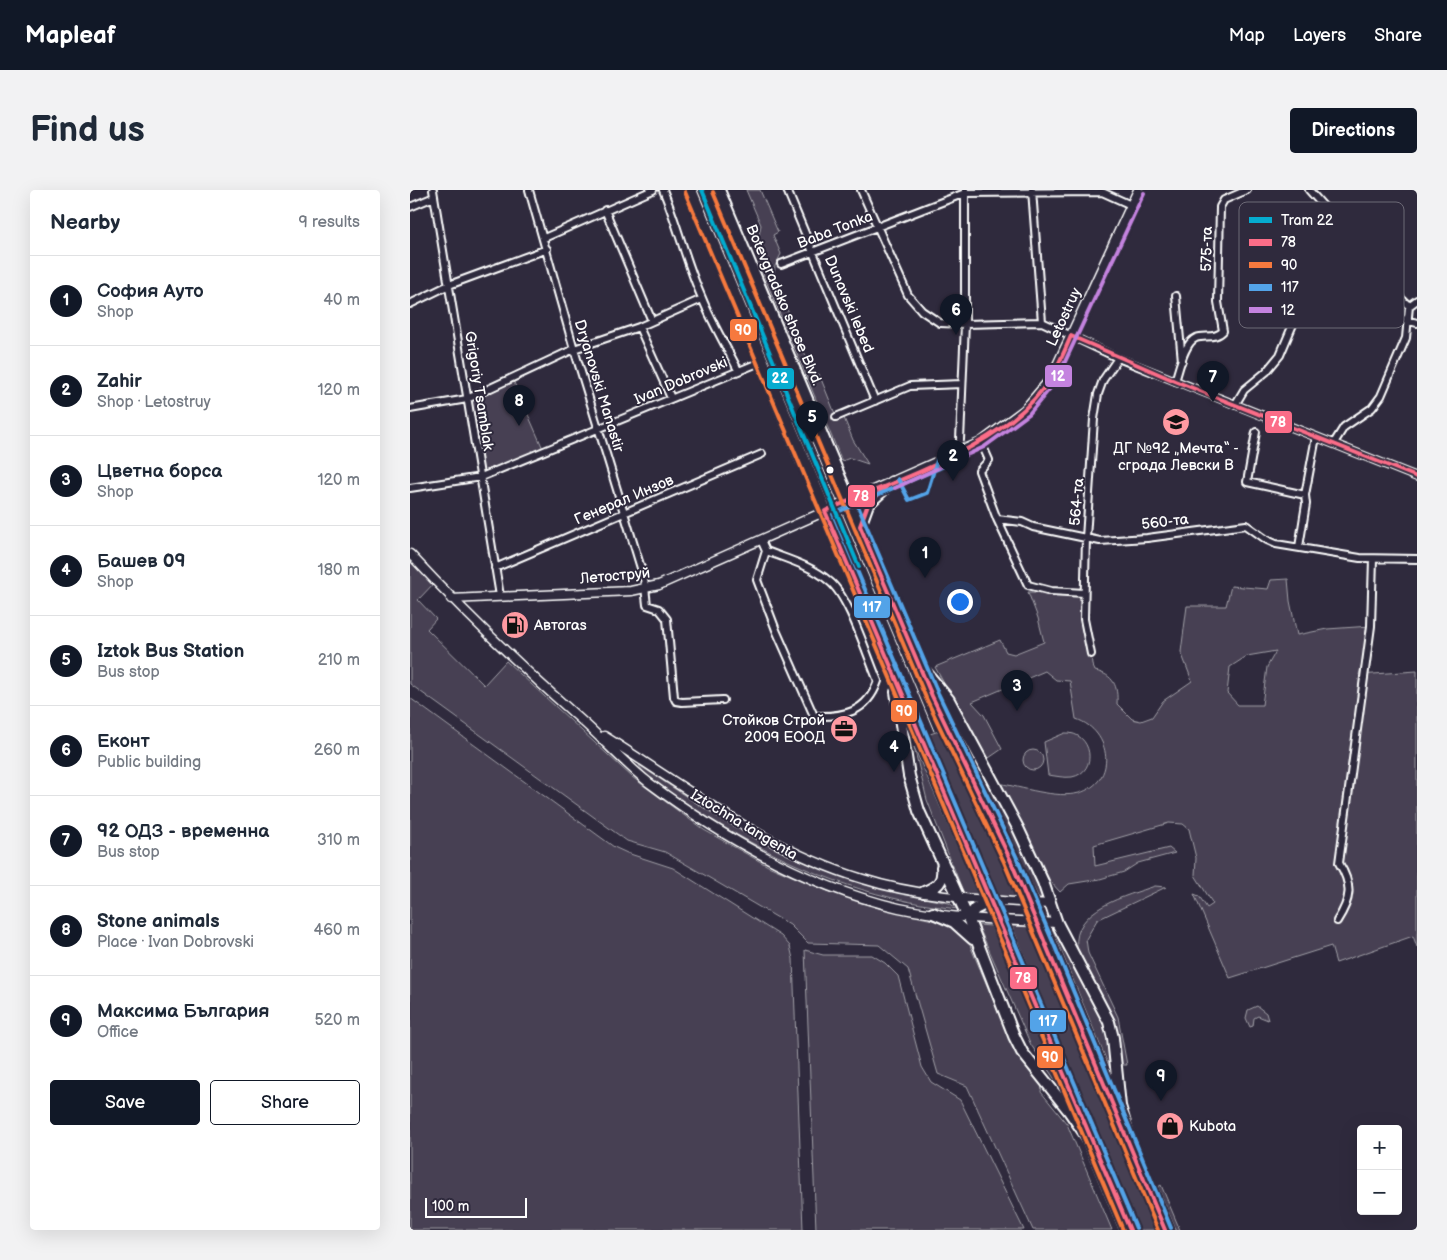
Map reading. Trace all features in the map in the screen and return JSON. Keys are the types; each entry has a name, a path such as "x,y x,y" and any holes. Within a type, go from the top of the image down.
{"main road":[{"path":"691,190 1130,1230"},
{"name":"Botevgradsko shose Blvd.","path":"719,190 917,661 1010,859 1047,944 1165,1230"},
{"path":"860,526 868,504 892,482"},
{"path":"886,655 899,704 912,790 941,864 968,918 1022,1052 1069,1111 1096,1150"},
{"path":"917,661 949,700 1018,828 1043,882 1057,922 1109,1022 1113,1038 1120,1106 1135,1158"},
{"path":"924,892 935,888 940,882 943,876 941,864"},
{"path":"968,918 975,909 991,901"},
{"path":"933,913 954,922 966,930 978,944"}],"street":[{"name":"Dryanovski Manastir","path":"529,190 574,349 646,589 647,604 664,613 667,619 676,701 723,700"},
{"path":"544,238 653,190"},
{"path":"663,190 678,224 680,239 702,299 738,370"},
{"name":"Dunavski lebed","path":"787,190 875,401"},
{"path":"861,190 908,295 922,311 940,322 966,324 1042,322 1118,358 1417,477"},
{"name":"Letostruy","path":"825,511 981,442 1024,410 1051,378 1138,190"},
{"name":"575-та","path":"1182,362 1189,344 1196,339 1219,335 1223,331 1218,302 1220,207 1224,200 1247,190"},
{"path":"1309,190 1320,202"},
{"path":"960,440 966,324 965,191"},
{"name":"Baba Tonka","path":"780,264 965,191 1102,191 1131,205"},
{"path":"1032,191 1042,322"},
{"path":"410,207 434,193"},
{"name":"Grigoriy Tsamblak","path":"434,193 500,596"},
{"path":"606,210 652,321"},
{"path":"410,304 449,285 547,249"},
{"path":"1175,381 1182,362 1176,296"},
{"path":"410,409 467,399 574,349 639,327 702,299"},
{"path":"1409,306 1417,300"},
{"path":"1334,443 1344,427 1377,404 1406,338 1409,306 1404,301"},
{"path":"1404,320 1417,323"},
{"path":"639,327 671,398"},
{"path":"1234,405 1244,390 1266,372 1280,355 1291,328"},
{"name":"564-та","path":"1091,654 1084,619 1084,593 1086,538 1098,394 1104,380 1118,358"},
{"name":"Ivan Dobrovski","path":"410,488 480,477 763,361"},
{"path":"836,417 910,386 962,384"},
{"path":"1256,432 1247,482 1305,495"},
{"path":"1299,548 1306,504 1305,495 1316,437"},
{"path":"981,442 989,460 979,471 997,519 1028,586 1051,591 1084,593"},
{"name":"Генерал Инзов","path":"495,568 762,454"},
{"name":"Летоструй","path":"451,599 646,589 671,581 825,511"},
{"name":"560-та","path":"997,519 1022,522 1034,528 1100,541 1147,538 1246,525 1267,540 1299,548 1373,559 1417,559"},
{"path":"761,540 766,551 757,580 776,630 814,716 846,715 860,707 875,689 878,681 841,595 830,581 810,568 766,551"},
{"name":"Iztochna tangenta","path":"410,554 451,599 514,661 647,781 730,837 799,874 900,908 968,918 1057,922"},
{"path":"1337,921 1347,904 1348,878 1340,863 1371,626 1373,559"},
{"name":"Iztochna tangenta","path":"588,726 700,799 811,860 863,880 924,892 991,901 1050,904"}],"shaded area":[{"path":"746,190 760,190 778,232 773,235 781,254 775,266 774,277 814,376 819,374 838,421 844,418 853,440 868,464 850,458 842,461 761,269 757,246 761,225"},
{"path":"756,368 763,372 797,466"},
{"path":"512,378 544,451 481,477 467,399"},
{"path":"410,554 435,582 418,600 436,619 427,629 484,685 506,661 632,777 704,830 768,866 825,890 879,908 946,923 960,932 969,943 1011,1042 1042,1085 1041,1092 1067,1124 1112,1230 1033,1230 967,1086 938,1074 908,969 879,945 808,943 790,925 665,852 627,841 410,684"},
{"path":"1288,579 1290,601 1297,635 1327,629 1371,626 1359,675 1417,671 1417,947 1413,936 1336,963 1331,946 1230,978 1194,894 1199,896 1207,908 1213,904 1195,875 1196,858 1189,829 1183,824 1169,823 1094,845 1095,866 1169,848 1175,853 1138,863 1124,872 1100,879 1069,884 1060,892 1050,881 998,783 1060,795 1079,793 1092,787 1100,778 1105,768 1106,756 1103,745 1097,734 1088,725 1076,719 1070,681 1056,680 1045,671 972,702 984,715 1002,749 986,760 935,667 1000,640 1006,652 1014,654 1044,642 1038,618 1028,592 1084,593 1092,664 1095,671 1111,678 1117,692 1117,704 1132,719 1141,721 1152,717 1163,701 1192,681 1181,652 1187,606 1226,606 1231,586 1268,589 1271,580","holes":["1276,651 1267,667 1262,705 1238,705 1227,693 1230,667 1247,656"]},
{"path":"410,698 614,847 673,868 781,936 790,946 793,959 803,1230 410,1230"},
{"path":"939,731 1018,898 999,897 927,735"},
{"path":"1065,733 1074,734 1081,738 1086,745 1089,752 1089,760 1086,768 1081,774 1072,777 1048,775 1044,742"},
{"path":"964,743 1018,838 1037,878 1044,898 1038,897"},
{"path":"914,747 978,895 964,894 927,800"},
{"path":"1033,750 1040,753 1043,760 1040,767 1033,770 1026,767 1023,760 1026,753"},
{"path":"639,765 728,823 803,862 875,886 949,903 958,909 919,904 876,894 847,885 791,862 737,835 674,796 653,781"},
{"path":"1155,886 1166,887 1097,920 1086,939 1088,953 1118,1017 1127,1065 1121,1065 1116,1034 1111,1019 1077,948 1078,934 1083,923 1092,913 1117,899"},
{"path":"978,925 991,926 1063,1091 1031,1045"},
{"path":"1012,926 1031,927 1157,1230 1138,1230"},
{"path":"1052,929 1058,929 1077,972 1104,1022 1111,1045 1113,1076"},
{"path":"805,950 823,955 872,955 885,963 898,976 922,1067 931,1082 960,1100 1024,1230 816,1230"},
{"path":"1257,1006 1266,1013 1268,1020 1258,1016 1254,1018 1253,1026 1250,1027 1246,1018 1248,1010"},
{"path":"1077,1130 1084,1141 1122,1230 1119,1230"},
{"path":"1161,1185 1180,1230 1176,1230 1158,1187"}],"tram line":[{"name":"22","path":"702,190 859,567"},
{"path":"812,442 934,731"}],"transit line":[{"name":"90","path":"685,192 1123,1230"},
{"name":"90","path":"713,192 926,698 1004,862 1158,1230"},
{"name":"12","path":"895,488 984,447 1029,414 1056,381 1144,193"},
{"name":"78","path":"1071,336 1051,377 1032,401 1008,423 980,442 949,458 825,511 1130,1230"},
{"name":"78","path":"1071,336 1175,381 1417,477"},
{"name":"117","path":"898,479 909,500 927,493 938,457"},
{"name":"117","path":"947,465 833,514 1136,1228"},
{"name":"78","path":"887,486 868,504 860,526 932,696 1010,859 1165,1230"},
{"name":"117","path":"855,499 938,693 1016,856 1171,1228"}],"place":[{"name":"Еконт","path":"956,335"},
{"name":"92 ОДЗ - временна","path":"1213,402"},
{"name":"ДГ №92 „Мечта“ - сграда Левски В","path":"1176,422"},
{"name":"Stone animals","path":"519,426"},
{"name":"Iztok Bus Station","path":"812,442"},
{"name":"Zahir","path":"953,481"},
{"name":"София Ауто","path":"925,578"},
{"name":"Автогаѕ","path":"515,625"},
{"name":"Цветна борса","path":"1017,711"},
{"name":"Стойков Строй 2009 ЕООД","path":"844,729"},
{"name":"Башев 09","path":"894,772"},
{"name":"Максима България","path":"1161,1101"},
{"name":"Kubota","path":"1170,1126"}]}
